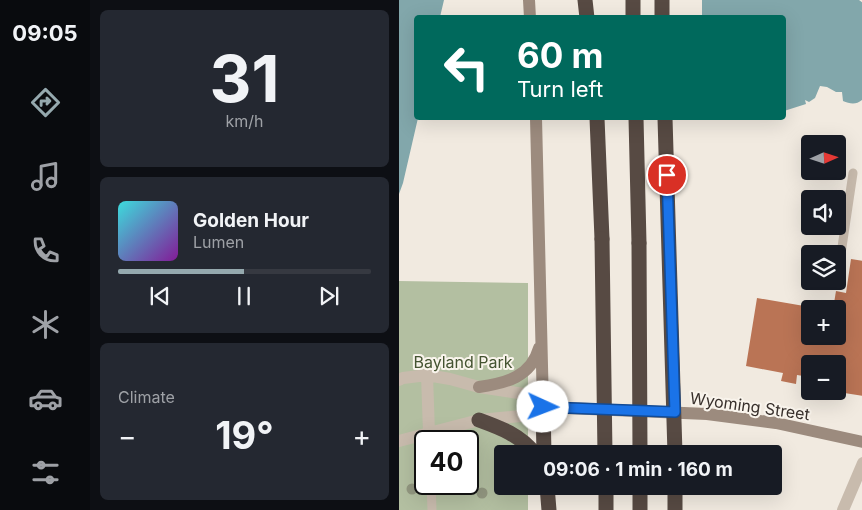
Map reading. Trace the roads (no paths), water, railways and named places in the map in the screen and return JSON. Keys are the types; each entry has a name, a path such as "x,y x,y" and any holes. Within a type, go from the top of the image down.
{"highway":[{"path":"585,0 587,15"},
{"path":"633,0 633,15"},
{"path":"662,0 662,15"},
{"path":"597,120 603,239 605,445"},
{"path":"636,120 640,445"},
{"path":"665,120 675,445"},
{"path":"543,407 544,445"},
{"path":"479,420 504,428 521,438 527,445"},
{"path":"547,495 549,510"},
{"path":"606,495 606,510"},
{"path":"640,495 640,510"},
{"path":"675,495 675,510"}],"main road":[{"path":"529,0 530,15"},
{"path":"536,120 543,407"},
{"path":"479,387 498,384 522,374 537,355 541,338"},
{"name":"Wyoming Street","path":"543,407 675,412 742,418 862,442"}],"street":[{"path":"427,375 429,430"},
{"path":"399,380 427,375 479,387 531,395 543,407 531,415 479,420 450,430"},
{"path":"399,441 414,439"},
{"path":"843,510 862,463"}],"lane":[{"path":"843,245 853,173"},
{"path":"431,495 431,510"}],"water":[{"path":"399,0 444,0 440,15 414,15 414,120 418,120 399,194"},
{"path":"702,0 859,0 863,3 862,100 855,103 843,101 842,92 836,92 827,87 820,86 815,98 809,102 805,100 806,104 786,110 786,15 702,15"}],"park label":[{"name":"Bayland Park","path":"463,362"}]}
